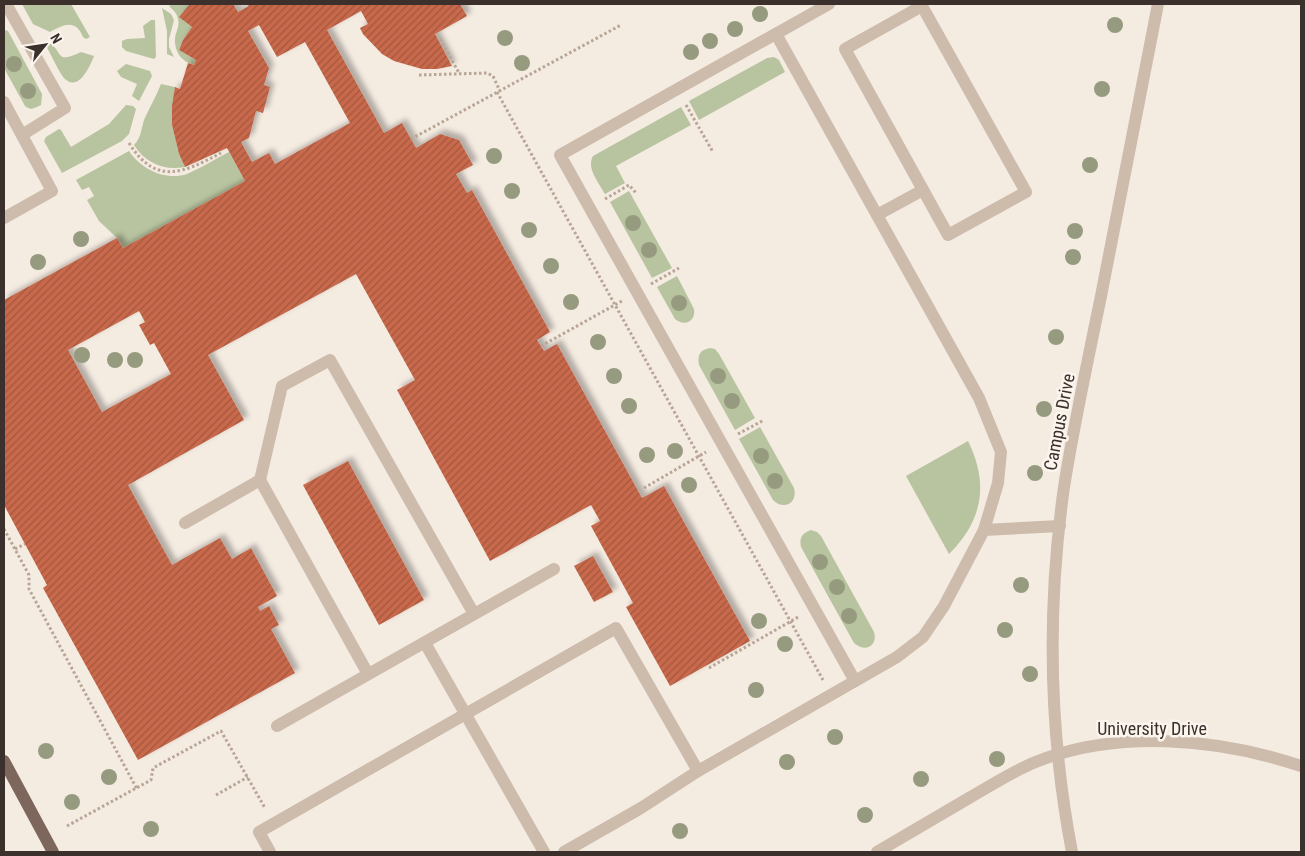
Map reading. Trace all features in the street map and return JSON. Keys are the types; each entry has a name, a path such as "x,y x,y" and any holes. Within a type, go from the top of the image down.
{"main road":[{"path":"4,761 53,852"}],"street":[{"path":"6,4 65,108 22,135"},
{"path":"829,4 560,155 855,681"},
{"name":"Campus Drive","path":"1072,852 1057,754 1053,653 1056,565 1071,449 1158,4"},
{"path":"922,6 1026,192 948,235 923,190 845,49 922,6"},
{"path":"564,852 641,808 698,771 897,657 923,637 944,606 984,530 998,483 1001,452 979,398 776,34"},
{"path":"4,102 52,191 4,218"},
{"path":"877,215 923,190"},
{"path":"368,674 260,480 282,386 330,360 474,614"},
{"path":"185,523 260,480"},
{"path":"984,530 1060,526"},
{"path":"277,726 554,569"},
{"path":"270,852 259,832 616,628 698,771"},
{"path":"424,643 544,852"},
{"name":"University Drive","path":"877,852 1030,764 1057,754 1092,745 1150,742 1203,743 1249,750 1301,766"}],"path":[{"path":"411,139 621,25"},
{"path":"440,39 460,74"},
{"path":"419,75 487,73 493,76 499,92 615,305 831,694"},
{"path":"678,89 713,152"},
{"path":"129,143 145,163 160,170 171,172 199,164 220,153"},
{"path":"541,346 679,268"},
{"path":"644,488 764,420"},
{"path":"4,529 29,574 29,589 137,789"},
{"path":"15,550 25,544"},
{"path":"709,668 814,608"},
{"path":"67,826 137,789 151,780 153,768 221,731 274,823"},
{"path":"216,795 248,777"}],"green space":[{"path":"22,4 71,4 90,37 86,39 83,37 77,27 73,25 65,25 50,32 33,24"},
{"path":"173,4 190,4 180,17 192,27 179,50 196,60 194,65 182,59 177,52 175,38 178,22 176,13 169,6"},
{"path":"162,8 171,14 174,20 169,47 174,57 167,54 167,31"},
{"path":"151,20 155,20 156,57 154,59 126,51 122,47 122,41 145,38 143,26"},
{"path":"4,30 8,31 42,94 41,105 35,108 31,109 25,106 4,68"},
{"path":"48,42 63,57 81,52 94,56 87,71 79,80 70,82 65,79 45,44"},
{"path":"774,57 779,60 785,72 699,120 689,101 767,58"},
{"path":"126,64 150,71 152,76 139,101 132,96 137,84 121,77 117,71"},
{"path":"161,84 175,87 172,125 179,154 185,167 163,167 149,161 134,145"},
{"path":"126,105 133,106 136,109 129,134 122,141 62,173 44,141 46,137 59,129 71,147 109,124"},
{"path":"681,107 691,125 616,166 625,183 605,194 592,170 591,161 593,156"},
{"path":"129,151 147,168 162,175 170,176 187,174 229,152 245,181 123,248 117,238 99,221 87,200 94,196 89,187 82,190 76,180"},
{"path":"629,191 672,268 652,278 610,202"},
{"path":"677,276 694,309 692,320 686,323 675,319 657,287"},
{"path":"710,348 715,349 719,354 755,418 735,430 699,365 698,358 700,354"},
{"path":"760,427 794,488 794,498 789,504 781,505 773,500 739,439"},
{"path":"968,441 979,472 979,501 969,528 949,554 906,476"},
{"path":"811,530 821,536 874,632 874,641 866,648 854,643 801,547 800,541 802,536"}],"building":[{"path":"190,4 233,4 238,12 249,6 247,4 460,4 467,16 435,34 452,66 437,69 422,69 394,61 382,54 363,34 360,28 368,24 361,11 327,30 384,133 402,123 416,148 440,134 459,140 473,165 456,174 467,193 472,190 550,332 537,340 544,351 557,344 642,498 664,486 750,641 670,686 626,607 633,603 591,526 600,521 591,505 490,561 397,390 415,380 356,274 208,355 244,420 128,485 172,565 220,538 232,559 251,548 277,596 258,607 260,611 269,606 279,625 271,629 295,673 138,760 43,588 47,585 4,505 4,300 117,238 123,248 245,181 227,148 185,167 179,154 172,125 175,87 180,89 188,63 194,65 196,60 179,50 192,27 179,17","holes":["259,25 277,57 305,42 350,123 275,164 269,153 252,162 241,142 249,138 256,111 263,113 270,87 264,85 269,68 248,31","139,311 145,322 139,325 150,345 154,343 171,374 102,412 68,350"]},
{"path":"348,461 424,600 379,625 303,485"},
{"path":"593,556 613,592 594,602 574,566"}]}
